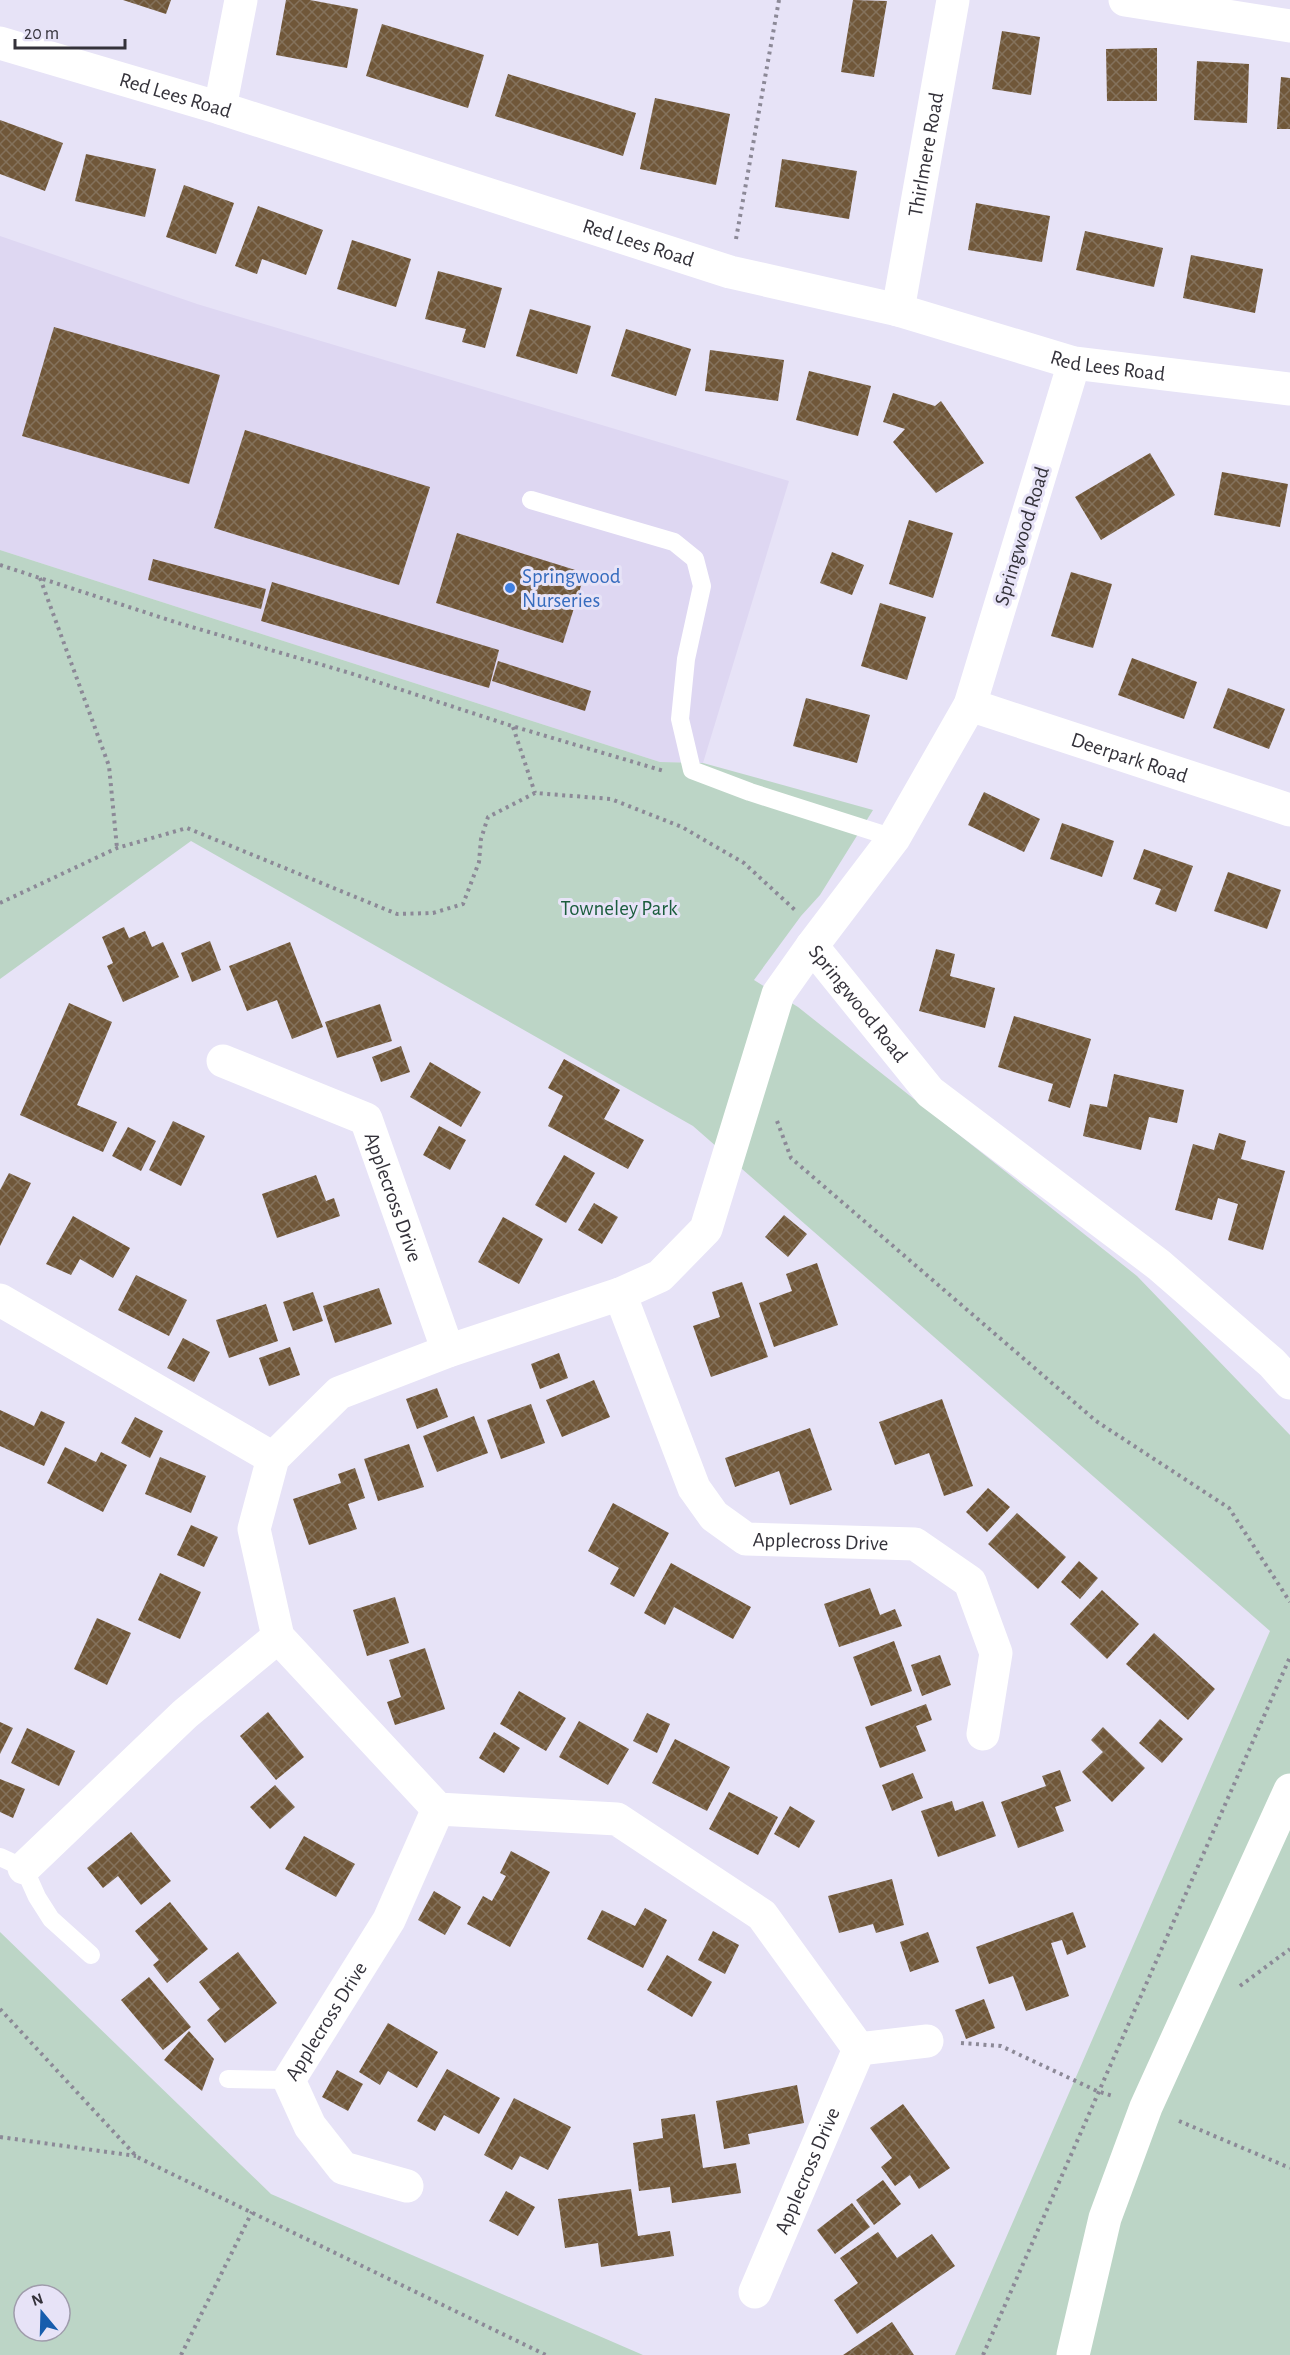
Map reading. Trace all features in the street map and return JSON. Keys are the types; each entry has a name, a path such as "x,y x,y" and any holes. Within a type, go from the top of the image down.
{"street":[{"path":"220,108 242,0"},
{"name":"Thirlmere Road","path":"898,310 953,0"},
{"path":"1125,0 1290,26"},
{"name":"Red Lees Road","path":"0,43 220,108 730,272 898,310 1074,363 1290,389"},
{"name":"Springwood Road","path":"1074,363 970,705 894,838 818,939 930,1092 1159,1265 1272,1363 1290,1383"},
{"name":"Deerpark Road","path":"970,705 1290,810"},
{"path":"818,939 778,994 706,1229 660,1276 620,1294 448,1352 339,1393 273,1458 254,1529 278,1637 438,1809 617,1819 762,1915 859,2049 927,2041"},
{"name":"Applecross Drive","path":"223,1061 366,1119 448,1352"},
{"name":"Applecross Drive","path":"620,1294 694,1488 714,1516 746,1539 915,1544 970,1582 996,1653 983,1734"},
{"path":"0,1300 273,1458"},
{"path":"12,1862 278,1637"},
{"path":"1073,2355 1104,2218 1159,2112 1290,1790"},
{"name":"Applecross Drive","path":"407,2186 343,2168 310,2126 289,2080 389,1920 438,1809"},
{"name":"Applecross Drive","path":"755,2292 859,2049"}],"lane":[{"path":"531,500 674,542 695,559 702,586 686,659 680,719 692,770 750,792 894,838"},
{"path":"12,1862 51,1919 91,1955"},
{"path":"228,2079 289,2080"}],"path":[{"path":"730,272 779,0"},
{"path":"0,565 178,624 351,673 659,771 692,770"},
{"path":"39,577 109,766 117,848"},
{"path":"512,726 535,793"},
{"path":"0,903 117,848 187,828 397,914 433,913 463,904 479,862 481,839 488,817 535,793 611,799 681,827 744,863 801,916 818,939"},
{"path":"791,1158 1096,1421 1229,1508 1290,1602"},
{"path":"983,2355 1097,2091 1290,1657"},
{"path":"1235,1990 1290,1949"},
{"path":"0,2009 137,2157"},
{"path":"927,2041 1001,2046 1097,2091 1159,2112 1290,2168"},
{"path":"0,2137 137,2157 546,2355"},
{"path":"181,2355 252,2212"}],"shaded area":[{"path":"0,236 197,304 789,481 703,763 660,762 0,550"}],"green space":[{"name":"Towneley Park","path":"0,550 660,762 703,763 873,810 820,895 801,916 754,980 798,1007 1137,1276 1290,1435 1290,2355 955,2355 1270,1631 693,1126 191,841 0,979"},
{"path":"0,1932 271,2194 643,2355 0,2355"}],"building":[{"path":"123,0 171,0 166,14"},
{"path":"286,0 310,0 358,9 347,68 276,55"},
{"path":"853,0 887,1 874,77 841,72"},
{"path":"382,24 484,55 468,108 366,76"},
{"path":"1002,31 1040,37 1031,95 992,89"},
{"path":"1157,48 1157,101 1107,101 1106,49"},
{"path":"1197,61 1249,64 1247,123 1194,120"},
{"path":"508,74 636,113 623,156 495,116"},
{"path":"1281,77 1290,78 1290,129 1277,129"},
{"path":"655,98 730,114 716,185 640,169"},
{"path":"0,120 63,143 45,191 0,174"},
{"path":"86,154 156,169 145,217 75,201"},
{"path":"782,159 857,171 849,219 775,207"},
{"path":"184,185 234,203 216,254 166,237"},
{"path":"976,203 1050,216 1042,262 968,250"},
{"path":"258,206 323,230 306,275 262,259 257,274 235,266"},
{"path":"1085,231 1163,248 1154,287 1076,270"},
{"path":"352,240 411,259 396,307 337,289"},
{"path":"1191,255 1263,269 1255,313 1183,298"},
{"path":"438,271 502,288 485,348 462,342 466,329 425,319"},
{"path":"530,309 591,326 577,374 516,356"},
{"path":"54,327 220,375 189,484 22,436"},
{"path":"626,329 691,349 676,396 611,376"},
{"path":"710,350 784,360 778,401 705,391"},
{"path":"809,371 871,386 858,436 796,420"},
{"path":"893,393 935,406 941,401 984,463 936,493 893,442 905,429 883,422"},
{"path":"245,430 430,487 399,585 214,528"},
{"path":"1150,453 1175,495 1101,540 1075,497"},
{"path":"1222,472 1288,484 1280,527 1214,515"},
{"path":"909,520 953,533 933,598 889,584"},
{"name":"Springwood Nurseries","path":"457,533 585,573 563,643 436,603"},
{"path":"832,552 864,565 852,595 820,583"},
{"path":"153,559 266,589 261,609 148,580"},
{"path":"1071,572 1112,584 1093,648 1051,636"},
{"path":"272,582 499,650 489,688 261,621"},
{"path":"880,603 926,617 907,680 861,666"},
{"path":"1132,658 1197,682 1184,719 1118,695"},
{"path":"498,661 591,691 585,711 492,681"},
{"path":"1228,688 1285,709 1269,749 1213,728"},
{"path":"806,698 870,715 857,763 793,746"},
{"path":"984,792 1040,819 1024,852 968,825"},
{"path":"1062,823 1114,841 1102,877 1050,859"},
{"path":"1144,849 1193,866 1176,912 1155,904 1161,889 1133,879"},
{"path":"1228,872 1281,890 1267,929 1214,911"},
{"path":"124,927 129,938 145,931 152,947 163,942 179,977 123,1002 107,966 113,963 102,937"},
{"path":"210,941 221,970 192,982 181,953"},
{"path":"290,942 323,1027 292,1039 277,1000 247,1011 229,966"},
{"path":"936,949 955,954 950,976 995,988 985,1028 919,1011"},
{"path":"69,1003 112,1022 77,1105 117,1122 103,1152 20,1115"},
{"path":"380,1004 392,1041 337,1058 325,1022"},
{"path":"1014,1016 1091,1039 1070,1108 1048,1101 1053,1084 998,1067"},
{"path":"401,1046 410,1072 381,1082 372,1057"},
{"path":"564,1059 620,1090 604,1119 644,1140 628,1169 548,1126 563,1096 548,1088"},
{"path":"430,1062 481,1092 461,1127 410,1097"},
{"path":"1114,1074 1184,1090 1177,1123 1149,1117 1141,1150 1083,1136 1090,1104 1107,1107"},
{"path":"173,1121 205,1136 181,1186 149,1170"},
{"path":"439,1126 466,1140 450,1170 423,1155"},
{"path":"128,1127 156,1141 141,1171 112,1156"},
{"path":"1219,1133 1246,1141 1241,1159 1285,1171 1263,1250 1228,1240 1238,1204 1218,1198 1212,1220 1175,1210 1193,1144 1214,1150"},
{"path":"564,1155 595,1173 566,1223 535,1205"},
{"path":"9,1173 31,1183 0,1246 0,1190"},
{"path":"316,1175 326,1201 334,1198 340,1216 277,1238 262,1194"},
{"path":"594,1203 618,1217 602,1244 578,1230"},
{"path":"784,1215 807,1234 788,1257 765,1237"},
{"path":"73,1216 130,1248 113,1278 80,1259 71,1275 46,1264"},
{"path":"503,1217 543,1239 519,1284 478,1262"},
{"path":"817,1263 838,1325 774,1347 759,1303 792,1291 786,1274"},
{"path":"136,1275 187,1300 169,1336 118,1310"},
{"path":"742,1282 768,1357 711,1377 693,1326 720,1317 712,1292"},
{"path":"379,1288 392,1324 335,1343 323,1306"},
{"path":"313,1292 323,1321 293,1331 283,1302"},
{"path":"266,1304 278,1341 229,1358 216,1320"},
{"path":"183,1338 210,1352 194,1382 167,1368"},
{"path":"290,1347 300,1375 269,1386 259,1358"},
{"path":"559,1353 568,1378 540,1389 531,1364"},
{"path":"594,1380 610,1417 562,1437 546,1400"},
{"path":"437,1388 448,1417 417,1429 406,1399"},
{"path":"942,1399 973,1486 944,1496 929,1453 895,1465 879,1422"},
{"path":"531,1404 545,1443 501,1459 487,1420"},
{"path":"0,1410 34,1426 41,1411 65,1422 44,1466 0,1446"},
{"path":"474,1416 488,1453 437,1472 423,1436"},
{"path":"135,1417 163,1431 150,1458 121,1443"},
{"path":"810,1428 832,1490 790,1505 779,1471 735,1487 725,1458"},
{"path":"409,1444 424,1487 378,1501 364,1459"},
{"path":"65,1447 96,1462 101,1452 127,1465 103,1512 47,1483"},
{"path":"160,1457 206,1476 191,1513 145,1494"},
{"path":"355,1468 365,1498 348,1504 357,1529 309,1545 293,1499 341,1483 338,1474"},
{"path":"988,1488 1010,1507 987,1532 966,1512"},
{"path":"613,1503 669,1533 634,1597 610,1584 619,1568 588,1551"},
{"path":"1017,1513 1066,1557 1038,1589 988,1544"},
{"path":"191,1525 218,1537 204,1567 177,1555"},
{"path":"1079,1561 1098,1578 1080,1599 1061,1582"},
{"path":"671,1563 751,1607 733,1639 674,1607 665,1625 644,1613"},
{"path":"160,1573 201,1592 180,1639 138,1620"},
{"path":"870,1588 880,1615 895,1609 902,1626 839,1647 824,1604"},
{"path":"1102,1590 1139,1624 1107,1659 1070,1624"},
{"path":"395,1597 409,1643 367,1656 353,1610"},
{"path":"97,1618 131,1633 107,1685 74,1669"},
{"path":"1154,1633 1215,1689 1188,1720 1126,1664"},
{"path":"894,1641 912,1691 871,1706 853,1657"},
{"path":"425,1648 445,1709 395,1725 387,1702 401,1697 389,1660"},
{"path":"940,1655 951,1685 922,1696 911,1665"},
{"path":"519,1691 566,1718 546,1751 500,1724"},
{"path":"926,1704 932,1720 916,1726 926,1751 880,1768 865,1727"},
{"path":"268,1712 304,1757 276,1780 240,1736"},
{"path":"647,1713 670,1724 657,1753 633,1741"},
{"path":"1160,1719 1183,1739 1162,1763 1139,1743"},
{"path":"579,1721 629,1749 608,1785 559,1757"},
{"path":"0,1722 13,1728 0,1754"},
{"path":"1103,1727 1145,1768 1112,1802 1082,1772 1103,1752 1091,1740"},
{"path":"27,1728 75,1751 59,1786 11,1763"},
{"path":"494,1732 520,1748 504,1773 479,1758"},
{"path":"675,1739 730,1767 707,1811 652,1783"},
{"path":"1060,1770 1071,1801 1055,1807 1064,1831 1018,1848 1001,1802 1046,1786 1042,1776"},
{"path":"913,1773 923,1798 892,1811 882,1785"},
{"path":"0,1779 25,1789 13,1818 0,1812"},
{"path":"275,1785 295,1807 270,1829 250,1807"},
{"path":"729,1792 778,1817 758,1855 709,1829"},
{"path":"952,1801 955,1811 983,1801 996,1836 938,1857 921,1811"},
{"path":"790,1806 815,1821 799,1848 774,1834"},
{"path":"131,1832 171,1881 141,1905 118,1876 103,1888 87,1868"},
{"path":"304,1836 355,1864 336,1897 285,1869"},
{"path":"511,1851 550,1872 510,1947 467,1924 483,1896 492,1901 506,1876 500,1873"},
{"path":"892,1879 904,1925 876,1933 873,1924 839,1933 828,1896"},
{"path":"434,1891 461,1907 445,1935 418,1920"},
{"path":"170,1902 208,1949 167,1983 153,1965 159,1960 135,1931"},
{"path":"645,1908 667,1920 643,1968 587,1939 602,1910 635,1926"},
{"path":"1073,1912 1086,1947 1067,1955 1062,1940 1051,1943 1069,1996 1026,2011 1013,1976 989,1984 976,1947"},
{"path":"713,1931 739,1945 725,1974 698,1960"},
{"path":"928,1932 939,1962 910,1972 900,1942"},
{"path":"238,1952 277,2003 225,2043 207,2020 220,2009 199,1982"},
{"path":"667,1955 712,1982 692,2017 647,1990"},
{"path":"149,1977 191,2027 163,2050 121,2000"},
{"path":"984,1999 995,2028 966,2039 955,2010"},
{"path":"388,2023 438,2052 417,2088 388,2071 380,2085 359,2072"},
{"path":"189,2031 214,2059 202,2091 164,2060"},
{"path":"447,2069 500,2098 479,2134 444,2115 435,2131 417,2121"},
{"path":"337,2070 363,2084 348,2111 322,2097"},
{"path":"797,2085 804,2123 748,2134 750,2144 724,2149 716,2101"},
{"path":"514,2098 571,2127 548,2170 520,2156 512,2170 484,2155"},
{"path":"903,2104 950,2168 919,2189 910,2175 895,2186 881,2167 892,2158 870,2128"},
{"path":"695,2114 703,2168 736,2163 741,2193 672,2203 670,2187 639,2191 633,2143 663,2138 661,2119"},
{"path":"883,2180 901,2204 874,2225 856,2200"},
{"path":"631,2189 638,2236 670,2231 674,2256 601,2267 598,2243 565,2248 558,2199"},
{"path":"506,2191 535,2207 518,2236 489,2221"},
{"path":"852,2203 870,2227 835,2254 817,2230"},
{"path":"878,2232 897,2258 932,2234 955,2266 857,2334 834,2300 858,2283 840,2258"},
{"path":"892,2322 914,2355 843,2355"}],"place":[{"name":"Springwood Nurseries","path":"510,588"}]}
